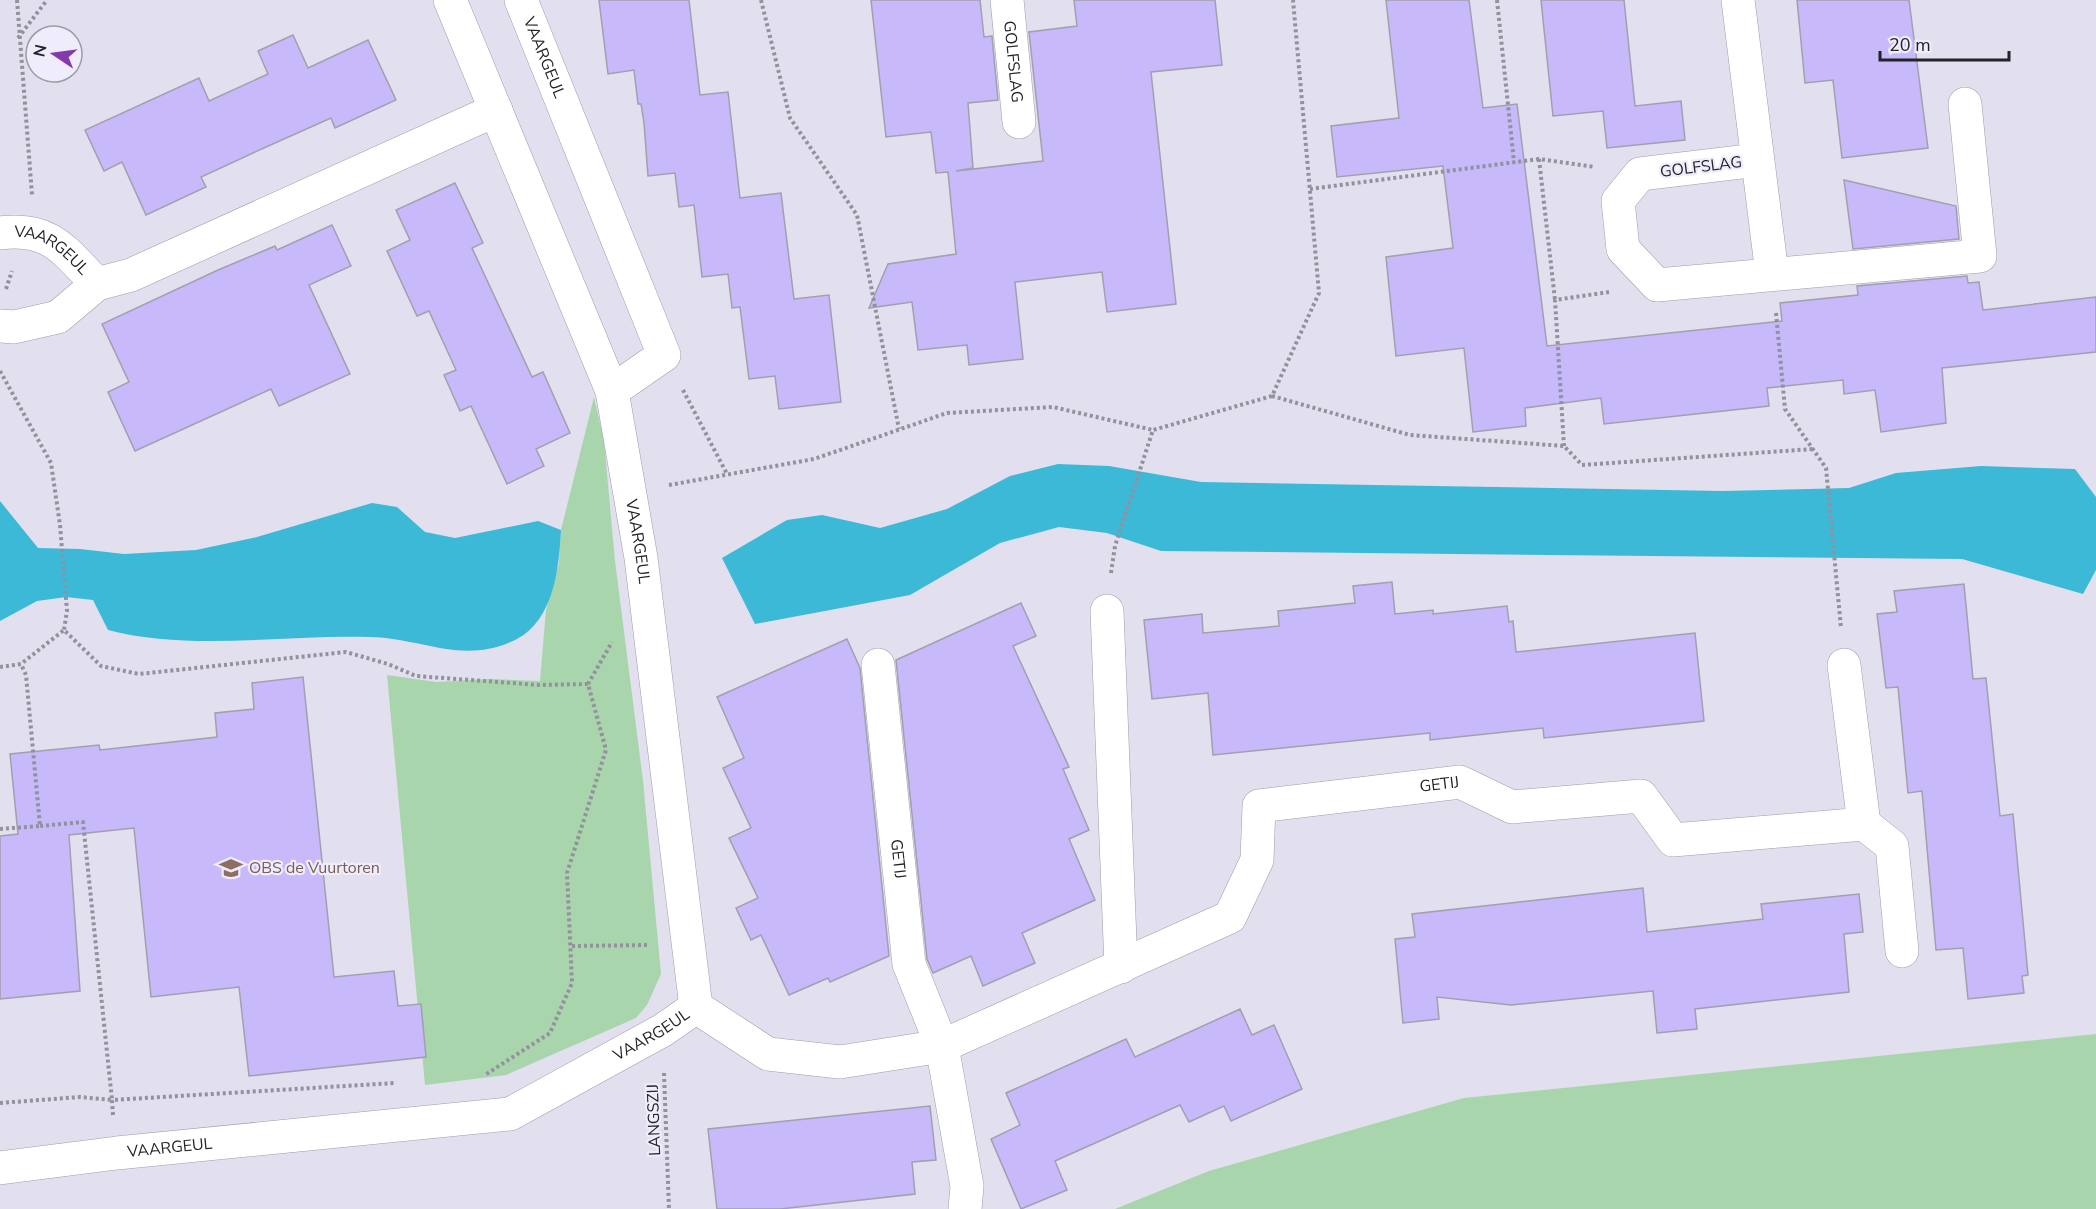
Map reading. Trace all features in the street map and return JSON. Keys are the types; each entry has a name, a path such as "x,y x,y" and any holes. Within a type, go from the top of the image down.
{"street":[{"name":"VAARGEUL","path":"0,1168 117,1153 510,1114 663,1030 696,1007 641,558 612,391 450,0"},
{"name":"VAARGEUL","path":"521,0 664,355"},
{"name":"GOLFSLAG","path":"1006,0 1019,122"},
{"name":"GOLFSLAG","path":"1738,0 1772,274"},
{"path":"1657,285 1980,256 1965,104"},
{"name":"VAARGEUL","path":"1,326 14,327 58,317 97,284 131,275 496,110"},
{"name":"GOLFSLAG","path":"1657,285 1623,249 1618,201 1640,174 1757,160"},
{"name":"VAARGEUL","path":"0,233 35,232 52,239 97,284"},
{"path":"612,391 664,355"},
{"path":"1107,611 1121,967"},
{"path":"1844,664 1864,824 1892,846 1902,951"},
{"name":"GETIJ","path":"878,665 909,964 942,1046 967,1186 964,1209"},
{"name":"GETIJ","path":"696,1007 768,1054 840,1062 942,1046 1230,917 1257,860 1259,806 1460,782 1512,807 1641,796 1673,840 1864,824"}],"path":[{"path":"1,326 7,279 35,232 18,39 17,0"},
{"path":"18,39 47,0"},
{"path":"761,0 790,118 857,215 899,429"},
{"path":"1272,396 1319,293 1293,0"},
{"path":"1497,0 1514,162"},
{"path":"1310,189 1539,159 1640,174"},
{"path":"1539,159 1555,300 1564,446 1582,465 1813,449"},
{"path":"1772,274 1785,409 1826,468 1844,664"},
{"path":"1555,300 1657,285"},
{"path":"664,355 727,474"},
{"path":"0,371 51,463 60,525 67,611 64,630 21,664 0,667"},
{"path":"630,492 814,459 947,413 1053,407 1153,430 1272,396 1410,435 1564,446"},
{"path":"1115,546 1153,430"},
{"path":"64,630 101,666 139,674 346,652 388,664 416,676 539,685 588,684 606,750 567,873 572,982 550,1033 480,1078"},
{"path":"21,664 26,675 40,826"},
{"path":"0,828 83,822 117,1153"},
{"path":"572,946 688,945"},
{"name":"LANGSZIJ","path":"663,1030 669,1209"},
{"path":"0,1102 80,1097 112,1100 397,1083"}],"green space":[{"path":"594,397 604,441 615,561 643,781 661,974 647,1005 636,1018 506,1075 425,1085 387,675 436,682 489,679 540,681 546,610 559,563 561,530"},
{"path":"2096,1034 2096,1209 1115,1209 1209,1171 1464,1098"}],"water":[{"path":"1058,464 1109,466 1201,482 1722,491 1849,488 1896,473 1981,466 2075,469 2096,497 2096,570 2083,594 1962,559 1161,551 1107,533 1059,527 1000,543 910,595 755,624 722,558 787,520 822,515 880,528 947,509 1010,476"},
{"path":"0,501 38,548 80,549 124,554 196,550 257,537 372,503 397,507 425,532 455,538 538,521 561,530 556,576 547,606 529,630 517,639 498,647 461,650 370,637 239,641 173,640 108,630 93,600 66,597 37,601 0,621"}],"building":[{"path":"599,0 689,0 700,95 728,92 740,198 781,193 794,299 829,295 841,402 779,409 775,376 749,379 740,307 732,308 728,274 702,277 694,205 679,207 675,173 648,176 644,123 641,104 638,104 634,70 608,74"},
{"path":"871,0 980,0 984,37 992,36 998,100 968,103 973,168 956,171 1043,161 1029,32 1077,26 1074,0 1215,0 1222,65 1151,72 1176,304 1107,312 1102,272 1015,282 1023,359 969,365 967,345 918,350 912,302 869,308 888,264 956,254 948,172 936,173 931,132 886,137"},
{"path":"1386,0 1469,0 1483,108 1517,104 1547,346 1782,321 1780,303 1858,295 1857,286 1967,276 1968,283 1979,282 1983,310 2096,297 2096,352 1942,368 1946,423 1881,432 1875,390 1844,394 1843,380 1767,388 1769,406 1604,424 1601,398 1525,408 1526,426 1473,432 1464,348 1396,356 1386,257 1453,248 1443,166 1337,177 1331,126 1399,118"},
{"path":"1541,0 1624,0 1635,106 1681,101 1685,140 1607,148 1603,111 1553,116"},
{"path":"1797,0 1909,0 1928,148 1842,158 1833,80 1805,83"},
{"path":"293,35 308,68 368,40 396,100 335,128 331,118 266,147 201,177 206,187 146,215 122,162 104,171 85,130 199,78 209,101 268,74 258,51"},
{"path":"1844,180 1956,206 1959,239 1853,249"},
{"path":"455,183 483,243 472,248 532,377 543,372 570,433 536,449 544,466 507,484 471,406 460,411 444,375 456,370 429,311 417,316 387,251 410,240 396,210"},
{"path":"332,225 351,266 309,285 350,374 279,406 271,389 135,451 108,392 129,382 102,324 218,270 275,246 277,250"},
{"path":"1392,582 1395,614 1433,610 1433,614 1507,606 1509,622 1513,621 1516,652 1695,633 1704,721 1544,738 1543,728 1430,740 1430,733 1213,755 1208,693 1152,699 1144,620 1202,614 1203,633 1279,626 1278,611 1355,603 1353,586"},
{"path":"1964,584 1973,679 1986,678 2000,816 2013,814 2028,975 2022,976 2024,993 1968,999 1963,948 1936,950 1922,791 1908,793 1898,687 1886,688 1877,614 1897,612 1894,591"},
{"path":"1021,603 1036,636 1013,646 1069,767 1063,769 1089,830 1069,839 1095,900 1022,933 1035,963 983,986 971,956 933,973 927,959 896,660"},
{"path":"847,639 860,668 889,956 830,982 828,978 789,995 761,935 751,940 736,908 758,898 729,838 751,828 723,768 744,758 717,697"},
{"name":"OBS de Vuurtoren","path":"303,677 334,977 394,971 398,1006 421,1004 426,1057 249,1076 239,987 151,997 134,828 69,835 80,991 0,999 0,836 18,834 10,754 99,745 100,750 217,737 215,713 254,709 252,683"},
{"path":"1643,888 1647,932 1763,919 1761,904 1859,894 1863,932 1844,934 1849,992 1695,1009 1697,1029 1657,1033 1653,991 1511,1005 1437,997 1439,1019 1403,1023 1395,939 1415,937 1412,914"},
{"path":"1240,1009 1252,1035 1274,1025 1302,1089 1231,1121 1224,1106 1189,1122 1180,1105 1055,1161 1067,1190 1021,1209 991,1139 1020,1125 1006,1093 1126,1039 1135,1057"},
{"path":"930,1106 936,1160 912,1162 915,1194 780,1209 717,1209 708,1129"}],"place":[{"name":"OBS de Vuurtoren","path":"231,868"}]}
